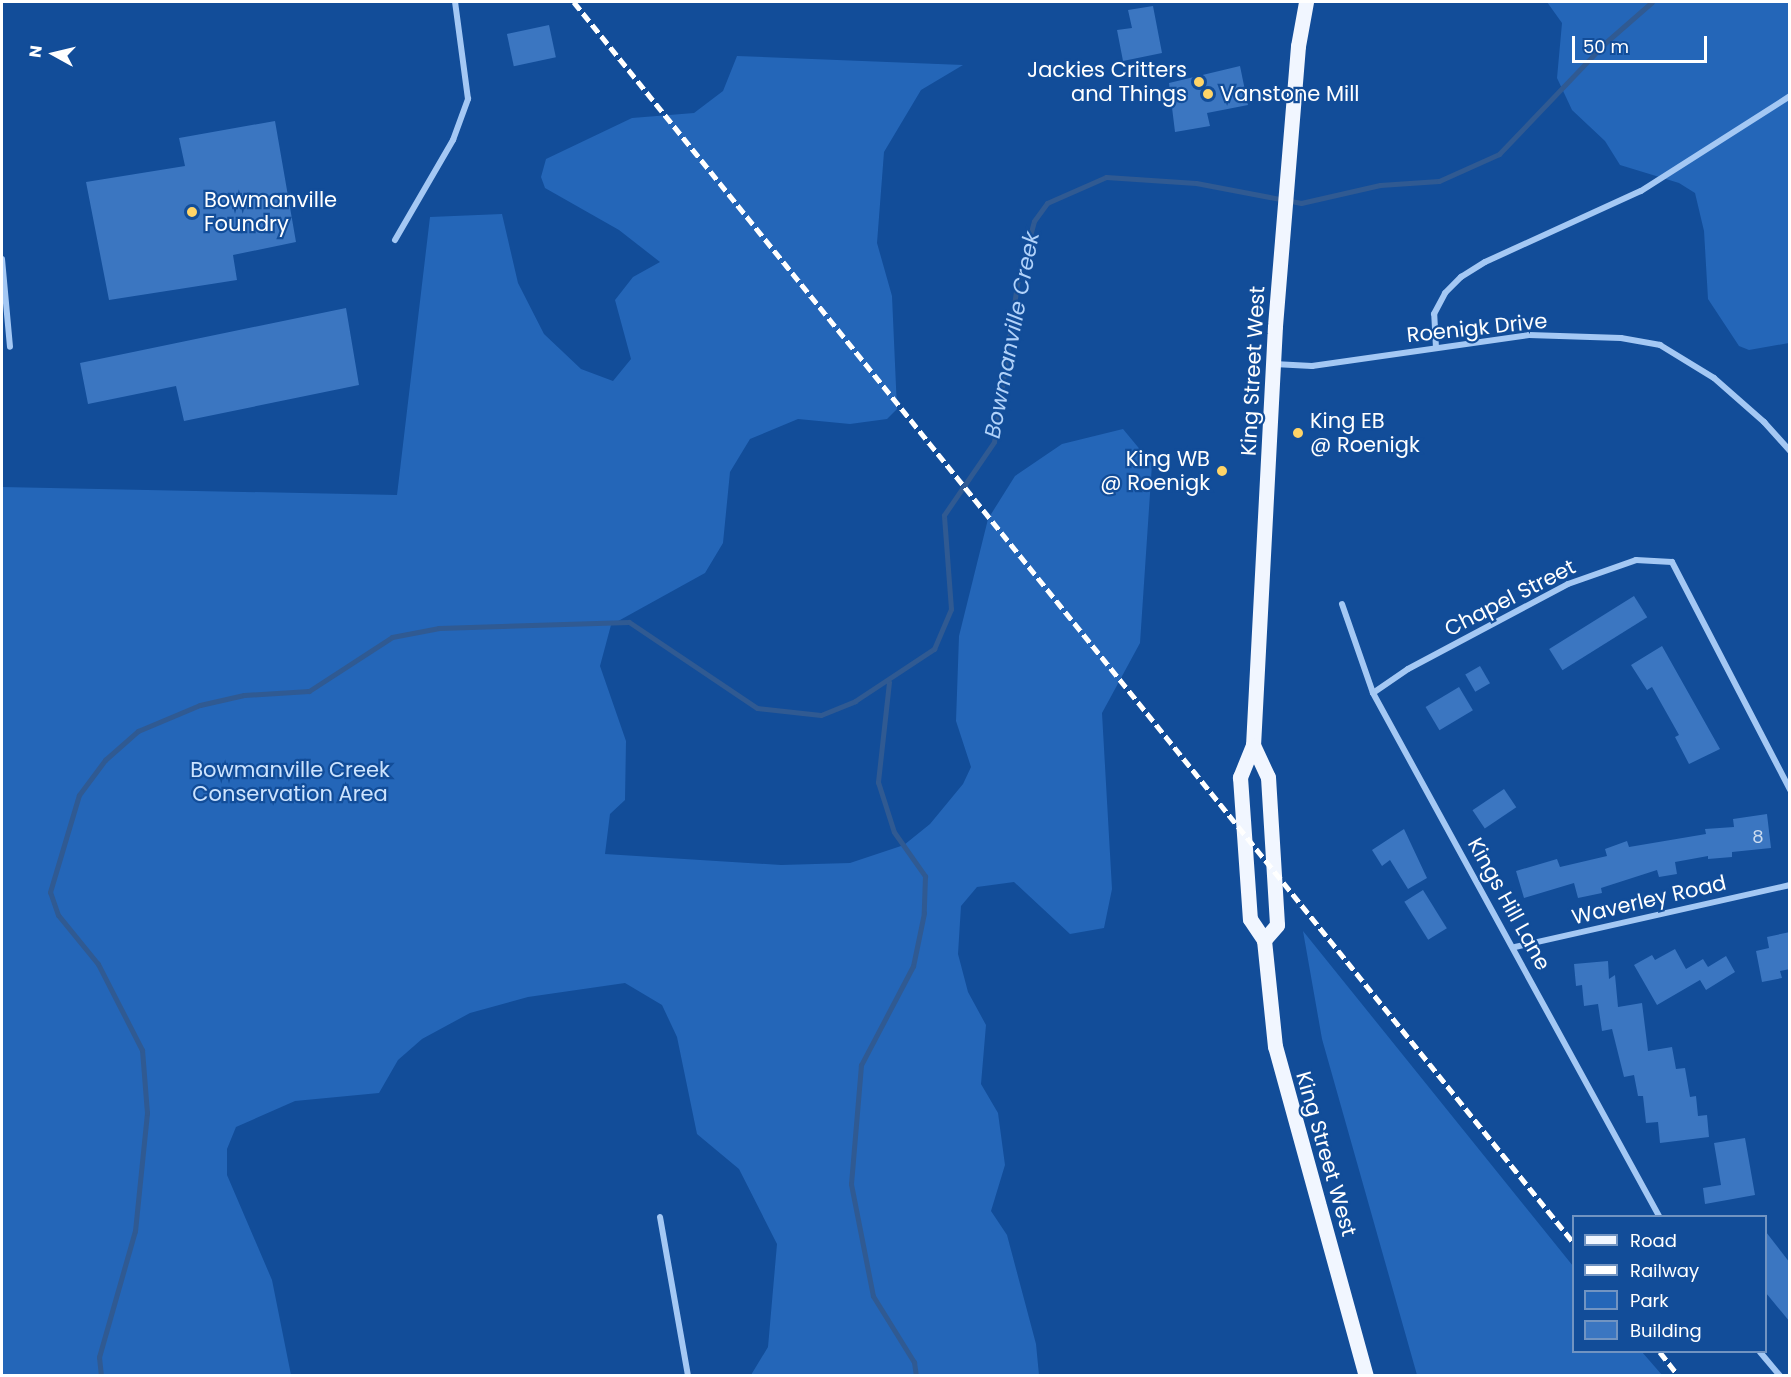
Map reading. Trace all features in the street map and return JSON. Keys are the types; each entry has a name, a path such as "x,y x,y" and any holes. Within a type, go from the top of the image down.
{"main road":[{"name":"King Street West","path":"1306,2 1298,46 1275,326 1253,745 1240,777 1250,919 1264,940 1275,1046 1366,1376"},
{"name":"King Street West","path":"1253,745 1268,777 1277,913 1277,925 1264,940"}],"street":[{"path":"395,240 453,140 468,99 455,2"},
{"path":"1436,348 1434,314 1445,293 1461,277 1485,262 1641,191 1790,96"},
{"path":"2,259 10,347"},
{"name":"Roenigk Drive","path":"1274,364 1312,366 1529,335 1621,338 1660,345 1714,378 1764,422 1790,451"},
{"name":"Chapel Street","path":"1373,693 1408,669 1568,584 1636,560 1672,562 1790,790"},
{"name":"Kings Hill Lane","path":"1342,604 1373,693 1515,947 1658,1215"},
{"name":"Waverley Road","path":"1515,947 1790,885"},
{"path":"660,1217 688,1376"},
{"path":"1761,1353 1780,1376"}],"green space":[{"path":"1547,2 1789,2 1789,343 1749,350 1739,346 1708,299 1704,231 1695,193 1679,183 1620,165 1605,141 1572,110 1557,78 1562,23"},
{"name":"Bowmanville Creek Conservation Area","path":"737,56 963,65 921,90 884,152 877,243 892,296 897,409 887,419 850,424 798,419 750,439 730,472 723,543 705,573 611,625 600,666 626,741 625,800 610,814 605,854 781,865 850,863 904,845 930,824 963,784 971,767 956,721 959,636 988,519 1015,476 1062,444 1123,429 1152,464 1140,643 1102,713 1112,889 1104,928 1070,934 1014,882 977,887 961,906 958,954 968,992 986,1025 981,1084 998,1113 1005,1165 991,1211 1007,1235 1036,1344 1039,1375 751,1375 768,1347 777,1244 739,1169 697,1134 677,1037 662,1005 625,983 528,997 470,1013 422,1039 398,1060 379,1093 295,1101 236,1127 227,1149 227,1175 272,1280 291,1375 2,1375 2,487 397,495 430,217 502,214 518,283 544,334 581,369 613,381 631,359 615,300 633,277 660,262 619,230 545,188 541,177 546,159 632,118 694,113 723,91"},
{"path":"1303,931 1572,1265 1572,1353 1643,1353 1662,1375 1417,1375 1322,1039"}],"building":[{"path":"1153,6 1162,53 1123,61 1117,30 1132,28 1128,10"},
{"path":"549,25 556,57 514,66 507,34"},
{"name":"Vanstone Mill","path":"1240,66 1248,105 1207,113 1210,126 1175,132 1169,83"},
{"name":"Bowmanville Foundry","path":"275,121 296,242 233,255 237,280 109,300 86,182 185,166 179,138"},
{"path":"346,308 359,385 184,421 176,386 88,404 80,363"},
{"path":"1634,596 1647,617 1562,670 1549,649"},
{"path":"1662,646 1720,749 1689,764 1675,737 1679,735 1652,687 1647,690 1631,665"},
{"path":"1480,666 1490,683 1475,692 1465,674"},
{"path":"1459,687 1473,710 1439,730 1426,707"},
{"path":"1504,789 1516,807 1485,828 1472,810"},
{"path":"1767,814 1771,848 1732,852 1732,857 1708,859 1708,856 1675,862 1677,874 1659,877 1657,870 1601,888 1602,893 1578,898 1574,883 1524,898 1516,871 1557,859 1560,867 1607,856 1605,849 1627,841 1629,847 1706,834 1705,829 1734,827 1733,819"},
{"path":"1404,829 1427,878 1408,889 1390,860 1382,866 1372,850"},
{"path":"1423,890 1447,928 1428,940 1404,902"},
{"path":"1790,932 1790,969 1780,971 1782,978 1762,982 1756,951 1769,948 1767,937"},
{"path":"1675,949 1686,969 1703,959 1708,967 1726,956 1735,972 1706,990 1700,980 1657,1005 1634,965 1652,955 1655,960"},
{"path":"1608,961 1609,979 1615,975 1618,1007 1642,1003 1648,1051 1672,1047 1676,1069 1685,1068 1690,1097 1696,1096 1698,1116 1707,1115 1709,1137 1660,1143 1658,1122 1646,1123 1643,1096 1638,1096 1634,1075 1624,1077 1612,1029 1602,1031 1598,1004 1584,1006 1582,985 1576,986 1574,964"},
{"path":"1745,1138 1755,1195 1705,1204 1703,1188 1721,1185 1714,1143"},
{"path":"1767,1233 1790,1263 1790,1322 1767,1294"}],"waterway":[{"name":"Bowmanville Creek","path":"101,1376 99,1357 135,1231 147,1113 142,1050 98,964 58,915 50,892 79,795 105,760 138,731 200,705 244,695 309,691 392,637 439,628 629,622 757,708 821,715 855,701 934,649 951,609 944,515 994,442 1017,284 1034,221 1047,203 1106,177 1196,183 1301,203 1380,185 1439,181 1499,154 1605,43 1652,2"},
{"path":"889,682 878,782 894,832 925,876 924,913 913,966 861,1065 851,1184 873,1296 914,1362 916,1376"}],"railway":[{"path":"574,2 1572,1241"},
{"path":"1661,1353 1679,1376"}],"place":[{"name":"Jackies Critters and Things","path":"1199,82"},
{"name":"Vanstone Mill","path":"1208,94"},
{"name":"Bowmanville Foundry","path":"192,212"},
{"name":"King EB @ Roenigk","path":"1298,433"},
{"name":"King WB @ Roenigk","path":"1222,471"}]}
